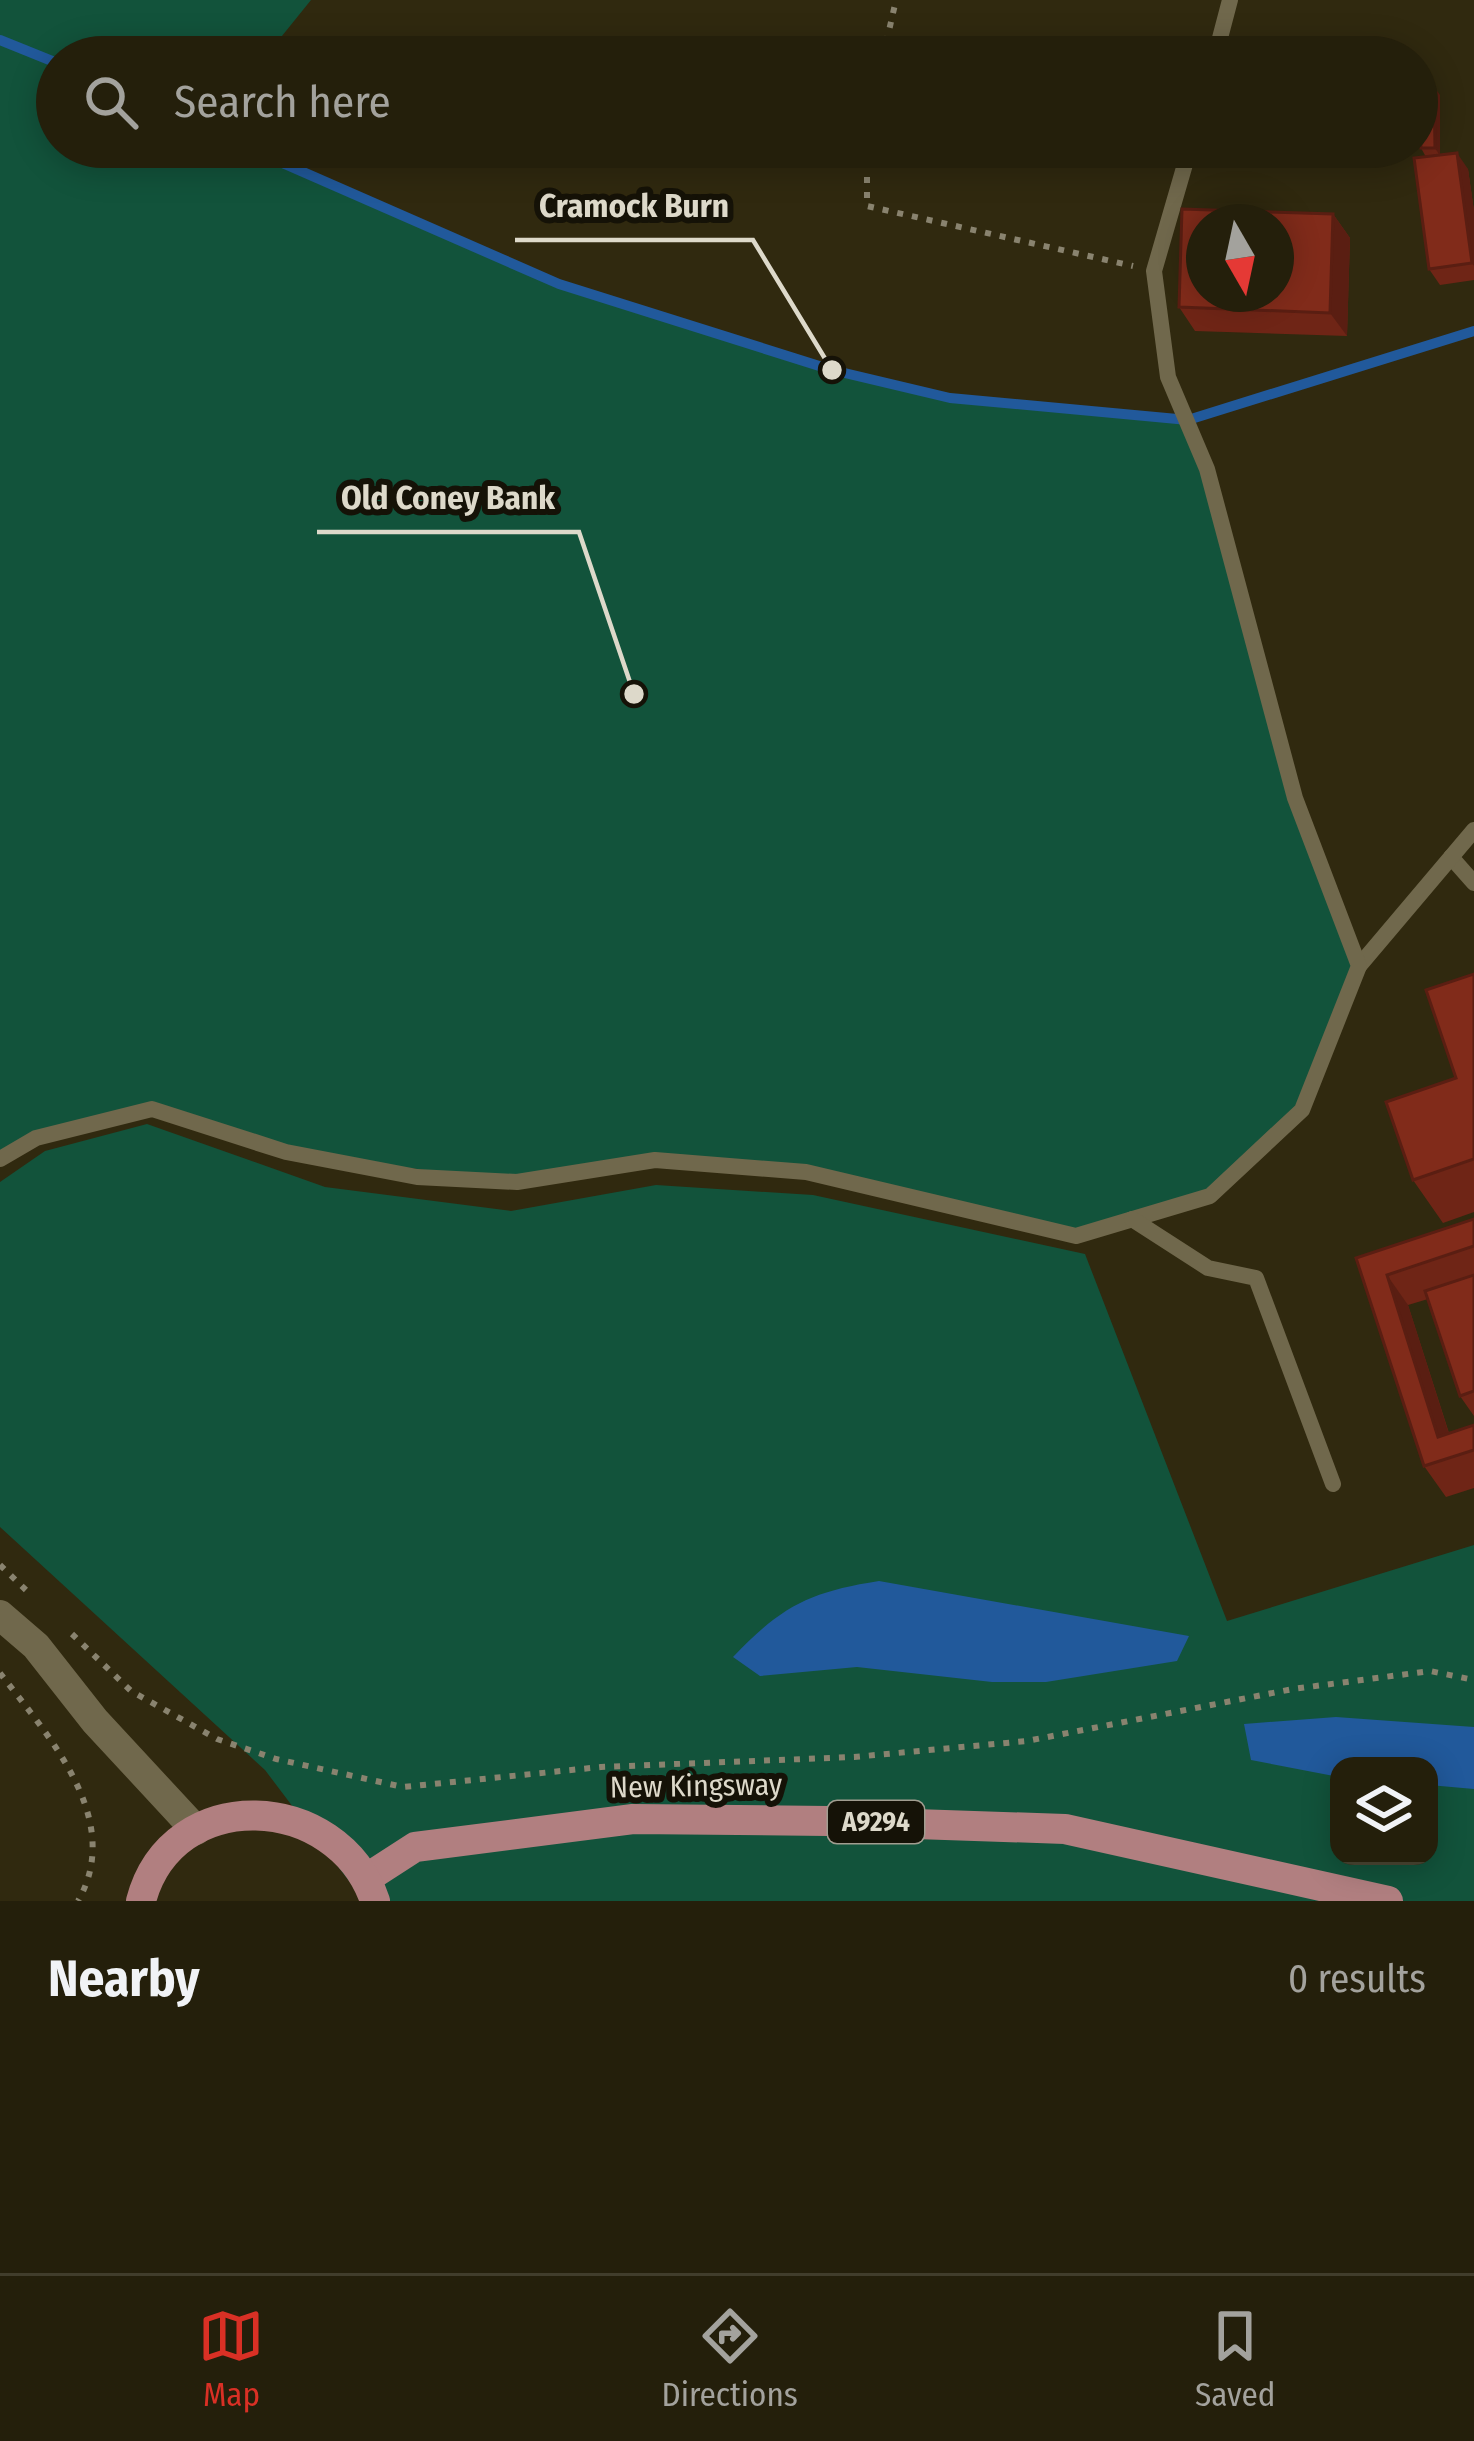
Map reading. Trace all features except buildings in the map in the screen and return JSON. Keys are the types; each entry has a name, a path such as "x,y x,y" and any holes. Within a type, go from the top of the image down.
{"main road":[{"path":"142,1901 166,1855 196,1830 233,1816 272,1815 310,1825 343,1847 371,1889"},
{"name":"New Kingsway","path":"371,1889 415,1847 611,1822 829,1821 1065,1828 1388,1901"}],"street":[{"path":"0,1616 36,1646 95,1721 196,1830"}],"lane":[{"path":"1221,36 1230,0"},
{"path":"1184,168 1154,271 1168,377 1208,469 1295,798 1359,966"},
{"path":"0,1159 36,1138 152,1109 286,1152 417,1177 517,1182 655,1160 806,1172 1076,1236 1210,1196 1302,1110 1359,966 1474,830"},
{"path":"1451,857 1474,883"},
{"path":"1132,1219 1208,1268 1256,1278 1333,1484"}],"path":[{"path":"888,36 896,0"},
{"path":"867,168 867,206 1154,271"},
{"path":"131,1690 218,1739 295,1764 403,1787 601,1767 854,1757 1027,1741 1292,1689 1430,1671 1474,1681"},
{"path":"0,1672 60,1752 95,1828 94,1865 78,1901"}],"green space":[{"path":"0,0 311,0 282,36 36,36 36,168 294,168 559,284 832,370 950,398 1188,420 1295,798 1359,966 1302,1110 1210,1196 1076,1236 806,1172 655,1160 517,1182 286,1152 152,1109 36,1138 0,1159 0,40 25,49 0,37"},
{"path":"147,1124 325,1187 511,1211 656,1185 813,1195 1085,1254 1227,1621 1474,1545 1474,1901 364,1901 265,1770 0,1527 0,1182 45,1151"}],"water":[{"path":"879,1581 1189,1636 1177,1661 1046,1682 992,1682 857,1667 760,1676 733,1657 798,1604 834,1590"},
{"path":"1336,1717 1474,1727 1474,1789 1438,1786 1438,1757 1330,1757 1330,1775 1251,1760 1244,1724"}],"waterway":[{"path":"0,40 36,55"},
{"path":"294,168 559,284 832,370 950,398 1188,420 1474,331"}],"place":[{"name":"Cramock Burn","path":"832,370"},
{"name":"Old Coney Bank","path":"634,694"}]}
